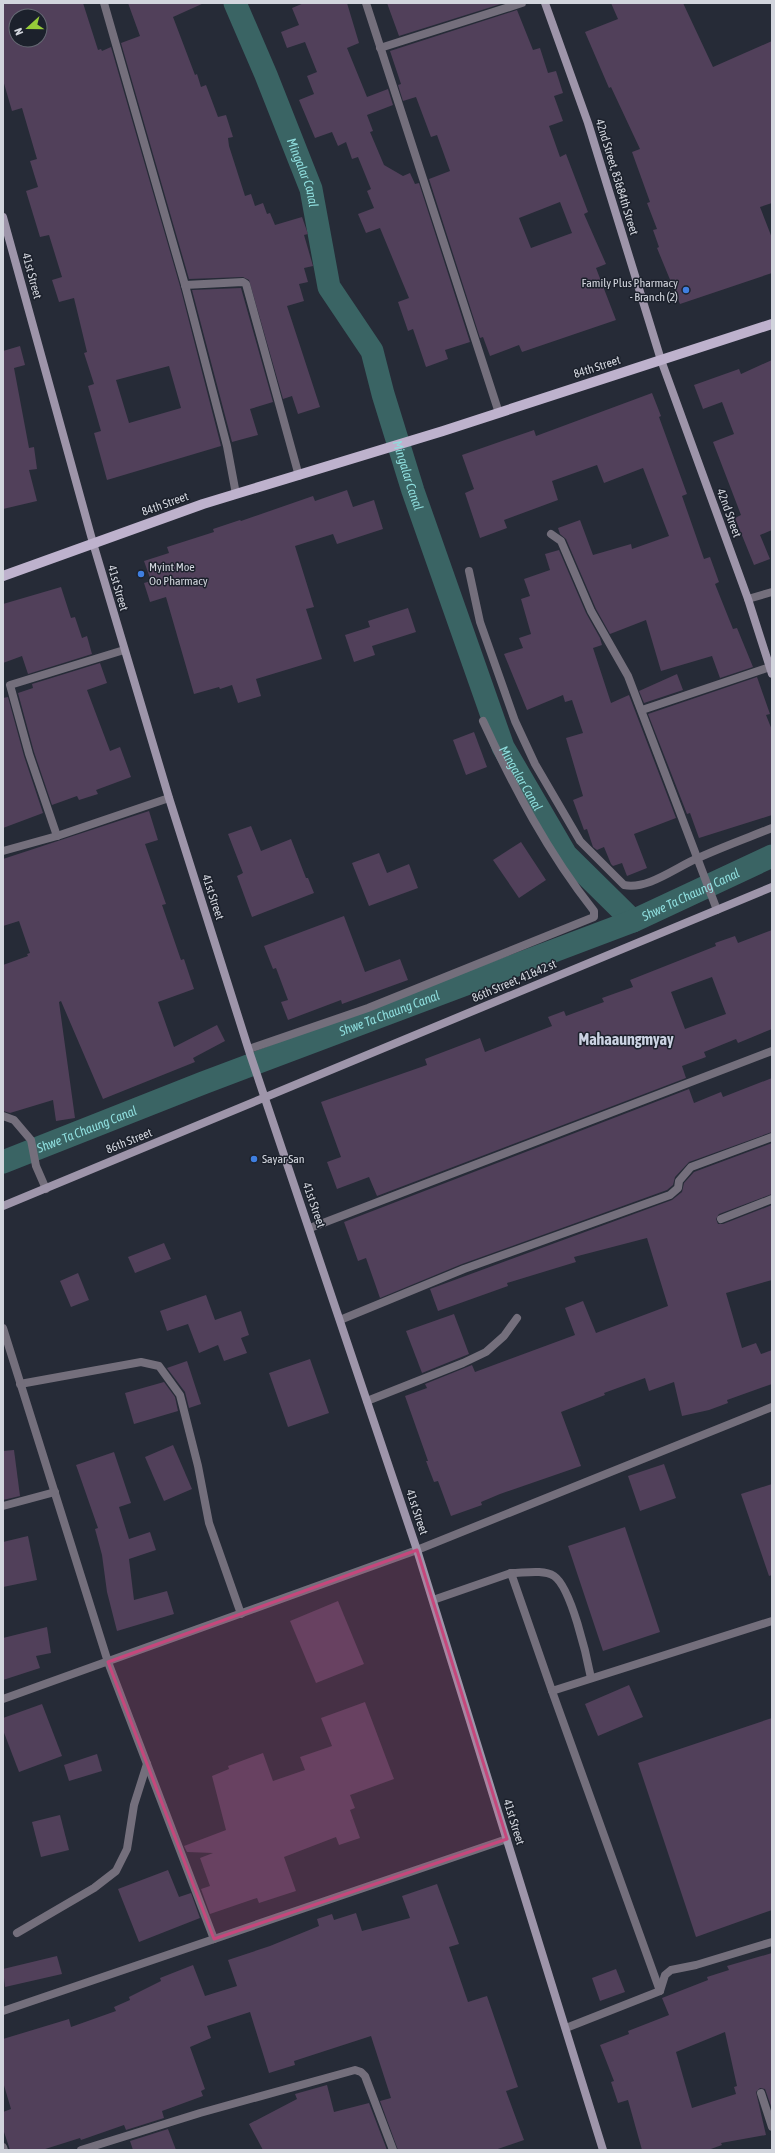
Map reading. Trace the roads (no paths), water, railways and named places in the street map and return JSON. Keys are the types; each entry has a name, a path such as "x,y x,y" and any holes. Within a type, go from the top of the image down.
{"main road":[{"name":"42nd Street, 83&84th Street","path":"544,3 588,123 661,360"},
{"name":"41st Street","path":"3,217 93,543 168,798 265,1099 368,1400 417,1550 603,2150"},
{"name":"84th Street","path":"3,576 93,543 236,494 431,435 772,324"},
{"name":"42nd Street","path":"661,360 769,655 771,670"},
{"name":"86th Street, 41&42 st","path":"265,1099 772,887"},
{"name":"86th Street","path":"3,1206 265,1099"}],"street":[{"path":"104,3 185,285 227,446 236,494"},
{"path":"366,3 499,413"},
{"path":"380,48 522,3"},
{"path":"185,285 243,282 246,284 299,476"},
{"path":"551,534 561,542 591,611 628,676 717,910"},
{"path":"469,571 480,622 515,721 535,764 580,841 624,885 632,886 699,862 772,828"},
{"path":"748,599 772,592"},
{"path":"57,836 6,686 124,650"},
{"path":"642,710 771,670"},
{"path":"250,1052 368,1008 594,917 594,911 545,842 514,788 483,721"},
{"path":"3,851 57,836 168,798"},
{"path":"310,1228 772,1051"},
{"path":"3,1116 14,1120 31,1140 36,1166 46,1189"},
{"path":"340,1320 464,1269 670,1195 678,1188 679,1181 691,1167 772,1137"},
{"path":"720,1219 772,1199"},
{"path":"368,1400 463,1363 486,1352 504,1336 517,1318"},
{"path":"3,1328 108,1662 214,1939"},
{"path":"20,1384 141,1362 159,1366 180,1394 209,1523 241,1614"},
{"path":"3,1699 417,1550 772,1407"},
{"path":"3,1506 54,1492"},
{"path":"432,1600 511,1573 544,1573 555,1577 565,1592 583,1640 591,1678"},
{"path":"511,1573 660,1991"},
{"path":"552,1691 772,1621"},
{"path":"17,1933 94,1888 116,1871 127,1849 134,1805 147,1764"},
{"path":"3,2011 507,1839"},
{"path":"660,1991 665,1975 671,1970 696,1965 772,1942"},
{"path":"566,2028 660,1991"},
{"path":"81,2150 200,2113 355,2070 361,2072 365,2076 393,2150"},
{"path":"761,2093 772,2126"}],"waterway":[{"name":"Mingalar Canal","path":"235,3 266,75 311,189 329,287 372,351 383,394 413,491 503,747 566,855 633,921"},
{"name":"Shwe Ta Chaung Canal","path":"3,1162 203,1083 633,921 772,856"}],"place":[{"name":"Family Plus Pharmacy - Branch (2)","path":"686,290"},
{"name":"Myint Moe Oo Pharmacy","path":"141,574"},
{"name":"Sayar San","path":"254,1159"}],"district":[{"name":"Mahaaungmyay","path":"626,1039"}]}
